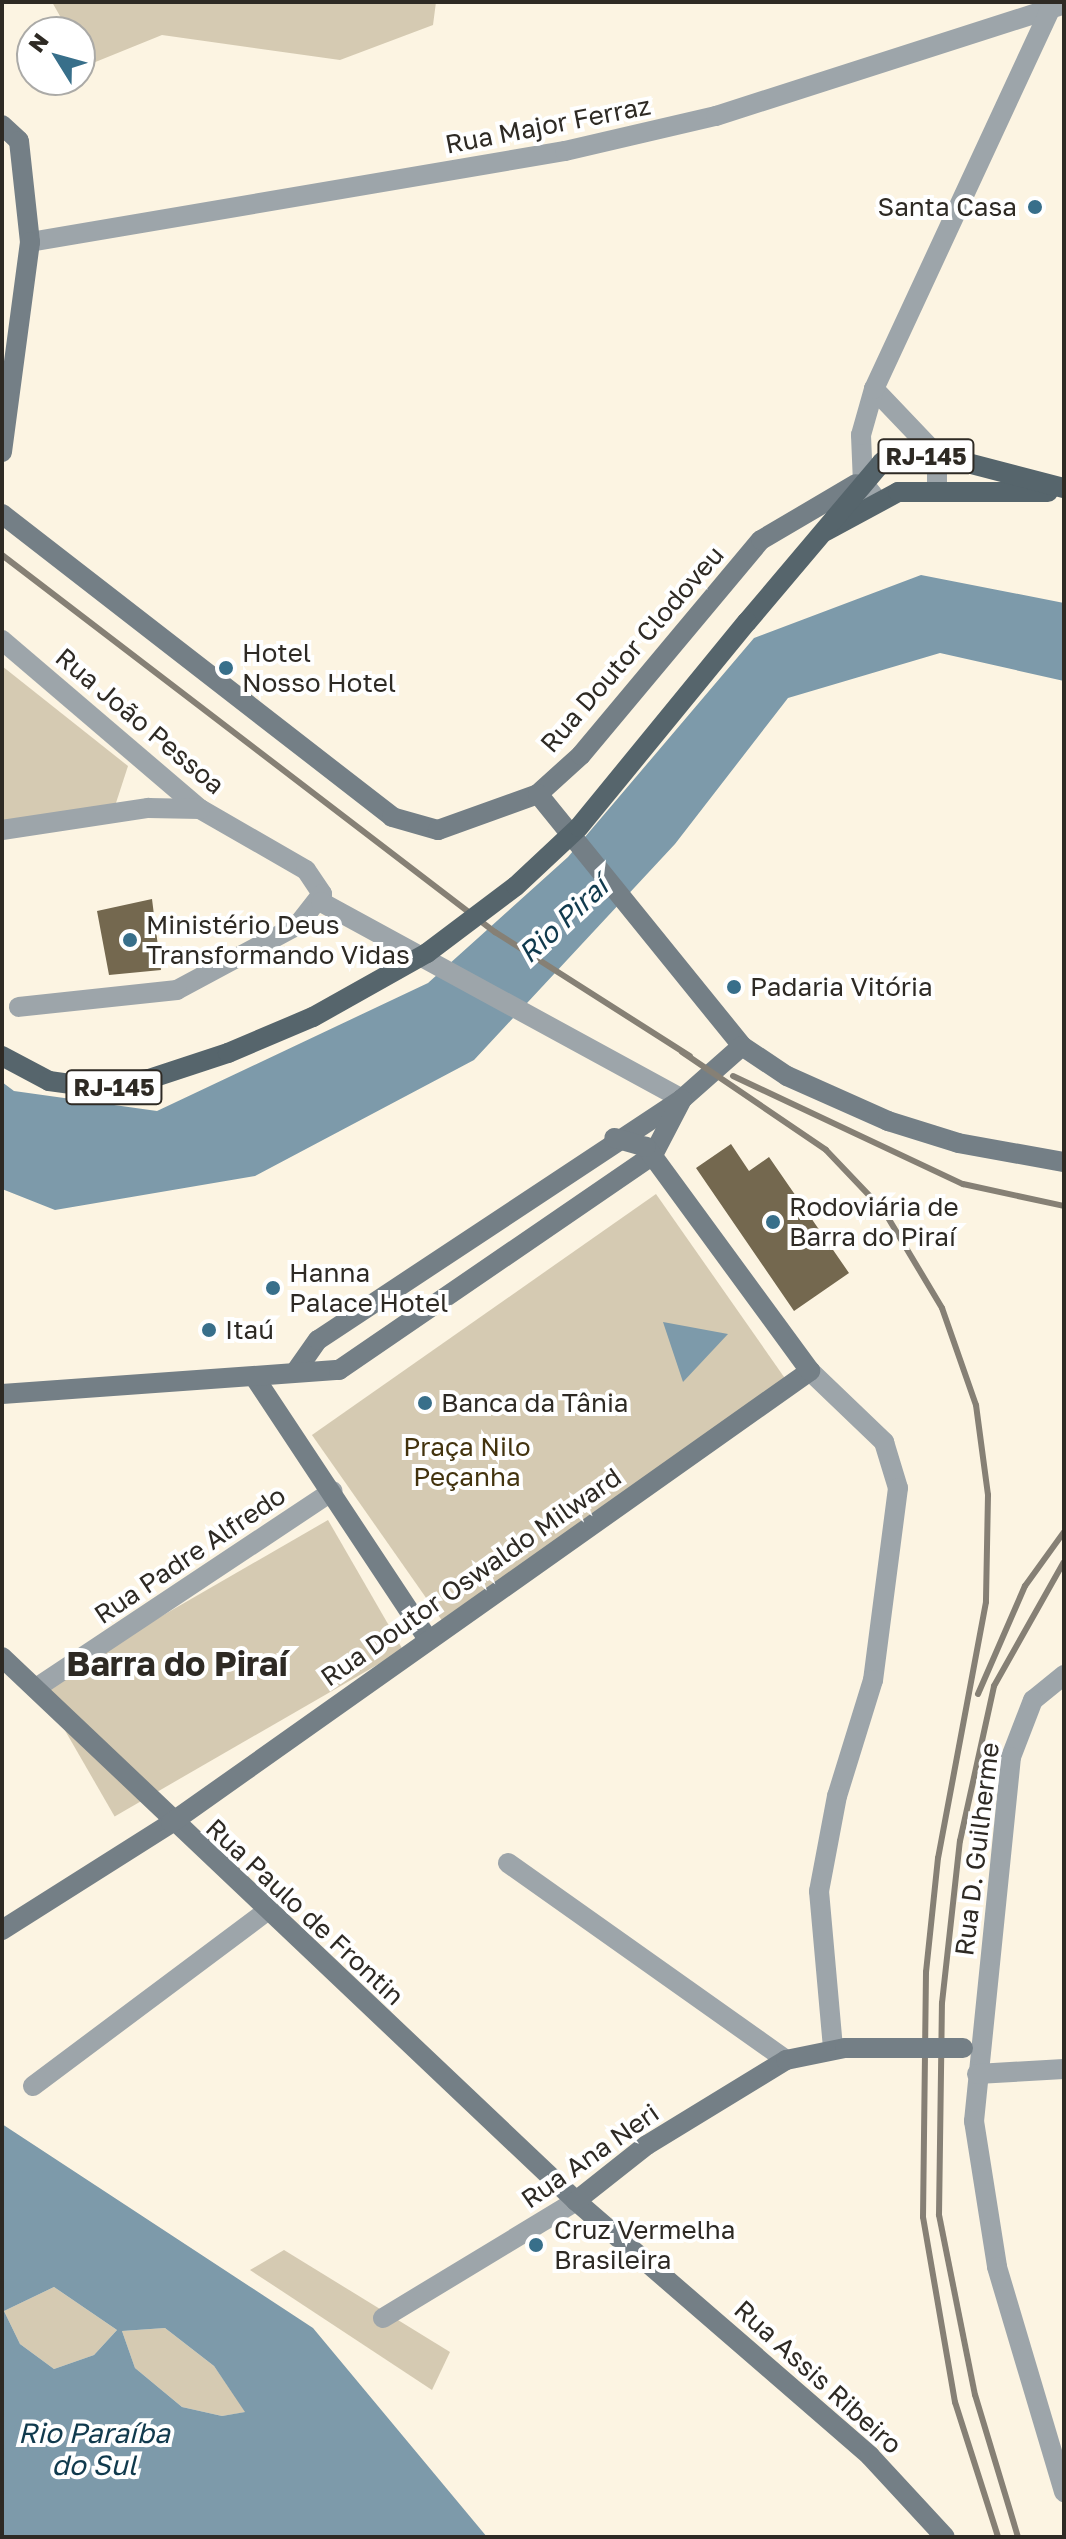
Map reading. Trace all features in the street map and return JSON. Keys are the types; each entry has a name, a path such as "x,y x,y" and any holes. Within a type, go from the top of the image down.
{"main road":[{"name":"RJ-145","path":"2,1056 70,1085 149,1079 313,1017 427,953 507,894 579,827 813,542 859,481 882,462 937,455 1064,490"},
{"name":"RJ-145","path":"813,542 877,500 937,490 1064,490"}],"street":[{"name":"Rua Major Ferraz","path":"30,242 565,151 716,116 1057,3"},
{"path":"877,500 859,481 861,435 874,389 1057,3"},
{"path":"2,125 19,141 12,190 30,242 2,452"},
{"path":"874,389 937,455 937,490"},
{"name":"Rua Doutor Clodoveu","path":"2,514 392,817 438,830 538,794 581,755 761,540 859,481"},
{"name":"Rua João Pessoa","path":"2,640 200,809 306,870 320,886 321,902"},
{"path":"148,808 152,771"},
{"path":"538,794 653,943 742,1046 787,1076 888,1121 958,1143 1064,1162"},
{"path":"2,830 148,808 200,809"},
{"path":"19,1007 177,990 231,966 321,902 385,934 682,1099"},
{"path":"296,1371 318,1340 614,1138 682,1099 742,1046"},
{"path":"2,1394 257,1381 296,1371 339,1370 653,1155 682,1099"},
{"path":"614,1138 633,1139 653,1155 810,1371 884,1442 898,1488 873,1680 837,1796 819,1891 839,2049"},
{"name":"Rua Doutor Oswaldo Milward","path":"2,1930 171,1823 427,1638 810,1371"},
{"path":"257,1381 333,1491 427,1638"},
{"name":"Rua Padre Alfredo","path":"36,1688 333,1491"},
{"name":"Rua Paulo de Frontin","path":"2,1657 171,1823 576,2201"},
{"name":"Rua D. Guilherme","path":"1064,1675 1033,1700 1011,1757 971,2047 977,2074 974,2121 994,2253 1064,2492"},
{"path":"508,1863 786,2060"},
{"path":"33,2086 267,1911"},
{"name":"Rua Ana Neri","path":"383,2318 576,2201 647,2145 786,2060 839,2049 971,2047"},
{"path":"977,2074 1064,2069"},
{"name":"Rua Assis Ribeiro","path":"576,2201 870,2456 945,2537"}],"green space":[{"path":"52,2 436,2 433,25 340,60 162,35 96,62 96,16 60,16"},
{"path":"2,666 128,766 114,809 2,825"},
{"name":"Praça Nilo Peçanha","path":"656,1194 786,1379 442,1620 312,1435"},
{"path":"328,1520 403,1650 115,1816 40,1686"},
{"path":"284,2250 450,2352 432,2390 250,2270"},
{"path":"54,2287 117,2330 94,2355 54,2369 20,2344 4,2311"},
{"path":"165,2328 214,2366 246,2412 222,2416 182,2407 135,2368 122,2331"}],"water":[{"name":"Rio Piraí","path":"921,575 1064,603 1064,681 940,653 788,698 675,844 474,1060 255,1176 55,1210 2,1189 2,1082 14,1091 157,1111 428,983 568,857 754,638"},
{"path":"663,1322 728,1334 683,1382"},
{"name":"Rio Paraíba do Sul","path":"2,2124 313,2328 487,2537 2,2537","holes":["54,2287 117,2330 94,2355 54,2369 20,2344 4,2311","165,2328 214,2366 245,2412 222,2416 182,2407 135,2368 122,2331"]}],"building":[{"name":"Ministério Deus Transformando Vidas","path":"152,899 161,970 109,975 97,911"},
{"name":"Rodoviária de Barra do Piraí","path":"731,1144 749,1171 769,1157 849,1273 794,1311 696,1168"}],"railway":[{"path":"2,555 495,932 690,1056"},
{"path":"682,1052 826,1150 884,1211 942,1308 976,1405 988,1495 986,1602 938,1858 926,1972 923,2217 955,2402 998,2537"},
{"path":"733,1076 963,1184 1064,1206"},
{"path":"978,1694 1025,1586 1064,1532"},
{"path":"1018,2537 975,2395 939,2215 942,2003 960,1841 994,1686 1064,1562"}],"place":[{"name":"Santa Casa","path":"1035,207"},
{"name":"Hotel Nosso Hotel","path":"226,668"},
{"name":"Ministério Deus Transformando Vidas","path":"130,940"},
{"name":"Padaria Vitória","path":"734,987"},
{"name":"Rodoviária de Barra do Piraí","path":"773,1222"},
{"name":"Hanna Palace Hotel","path":"273,1288"},
{"name":"Itaú","path":"209,1330"},
{"name":"Banca da Tânia","path":"425,1403"},
{"name":"Cruz Vermelha Brasileira","path":"536,2245"}],"district":[{"name":"Barra do Piraí","path":"177,1664"}]}
